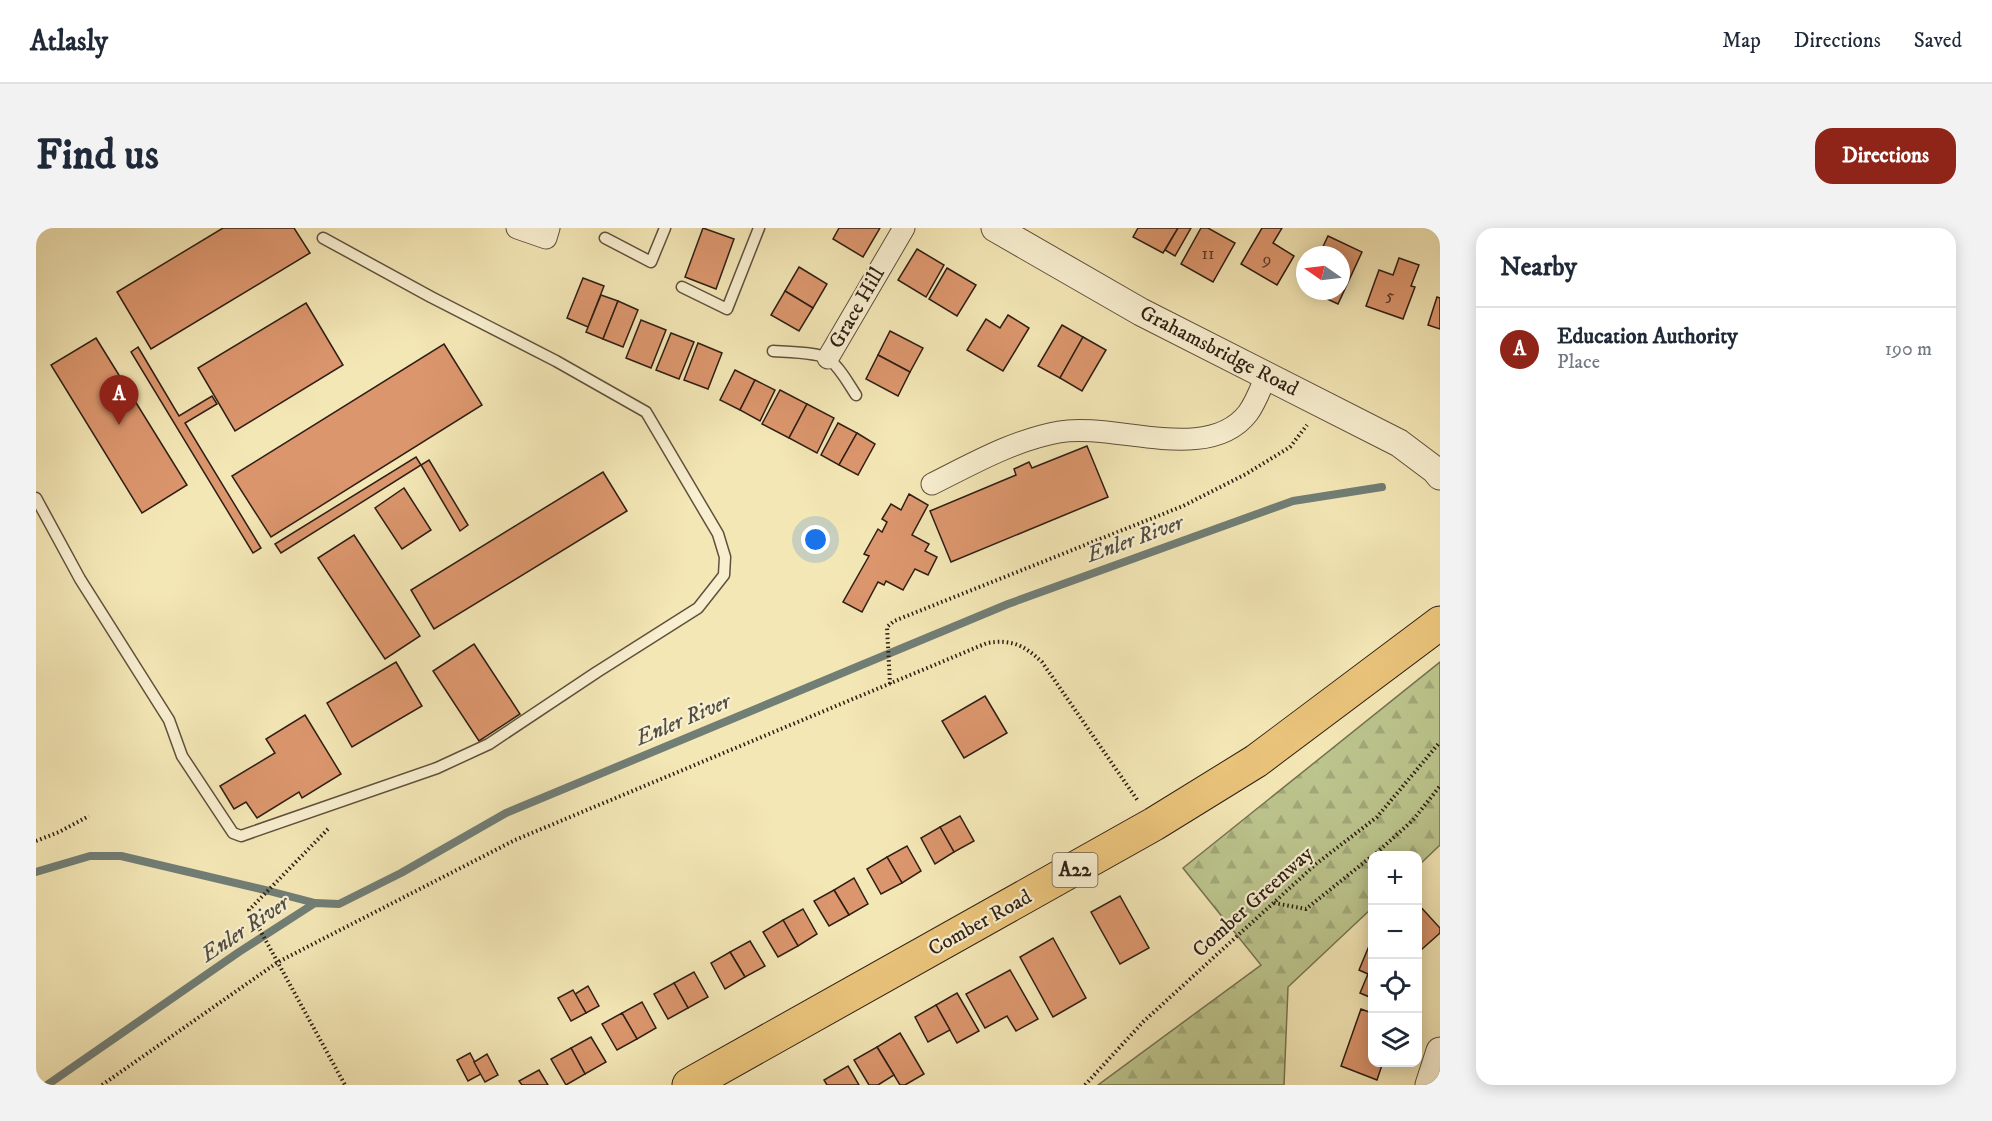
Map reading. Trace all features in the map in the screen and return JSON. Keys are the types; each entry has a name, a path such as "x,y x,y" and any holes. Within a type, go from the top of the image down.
{"highway":[{"name":"Comber Road","path":"689,1085 1154,824 1256,761 1440,623"}],"street":[{"path":"517,228 546,238 549,228"},
{"name":"Grace Hill","path":"828,358 904,228"},
{"name":"Grahamsbridge Road","path":"995,228 1140,312 1399,443 1438,470"},
{"path":"932,484 1016,444 1058,432 1081,429 1180,439 1221,434 1236,425 1248,412 1266,376"},
{"path":"1429,1085 1440,1051"}],"lane":[{"path":"605,237 651,262 665,228"},
{"path":"682,287 727,309 759,228"},
{"path":"36,498 80,579 170,720 182,756 232,833 242,836 437,768 489,744 587,678 698,608 724,575 725,557 718,534 646,412 556,361 323,238"},
{"path":"773,351 800,352 828,358 856,395"}],"path":[{"path":"890,684 887,627 894,621 1182,506 1246,474 1290,447 1304,430 1319,403"},
{"path":"102,1085 278,962 515,840 987,643 1003,640 1030,651 1042,662 1154,824"},
{"name":"Comber Greenway","path":"1085,1085 1143,1022 1316,864 1377,817 1440,742"},
{"path":"1379,851 1413,820 1440,786"},
{"path":"36,841 89,816"},
{"path":"328,829 249,910 345,1085"},
{"path":"1274,903 1306,909 1368,860"}],"green space":[{"path":"1440,662 1440,845 1422,862 1422,851 1368,851 1368,912 1288,987 1284,1085 1098,1085 1261,965 1183,868"}],"building":[{"path":"223,228 294,228 310,253 151,349 117,292"},
{"path":"703,228 734,239 716,289 685,277"},
{"path":"839,228 880,228 863,257 833,239"},
{"path":"1138,228 1178,228 1163,253 1133,237"},
{"path":"1178,228 1191,228 1175,256 1165,250"},
{"path":"1201,228 1208,228 1235,243 1213,282 1181,264"},
{"path":"1262,228 1282,228 1273,243 1294,256 1277,285 1241,264"},
{"path":"1328,236 1349,246 1323,246"},
{"path":"1350,246 1362,252 1350,278"},
{"path":"917,249 944,265 926,297 898,280"},
{"path":"1399,258 1419,265 1411,286 1415,287 1403,319 1366,306 1379,270 1393,275"},
{"path":"799,267 827,284 813,308 785,291"},
{"path":"947,268 976,285 957,316 929,299"},
{"path":"583,278 604,286 588,327 567,318"},
{"path":"785,291 813,308 799,331 771,315"},
{"path":"601,295 618,301 603,339 586,332"},
{"path":"1437,297 1440,298 1440,329 1428,325"},
{"path":"618,301 638,310 623,347 603,339"},
{"path":"306,303 343,365 235,431 198,368"},
{"path":"1008,315 1029,328 1003,371 967,350 986,319 1000,328"},
{"path":"641,320 666,330 651,368 626,358"},
{"path":"1062,325 1083,337 1060,378 1038,366"},
{"path":"890,331 923,348 910,372 878,355"},
{"path":"671,333 694,342 679,379 656,370"},
{"path":"1083,337 1106,350 1082,391 1060,378"},
{"path":"96,338 187,485 142,513 51,365"},
{"path":"698,343 722,353 708,389 684,380"},
{"path":"444,344 482,405 271,537 232,476"},
{"path":"138,347 179,416 212,396 217,404 185,423 261,548 253,553 131,352"},
{"path":"878,355 910,372 898,396 866,379"},
{"path":"735,370 755,380 740,410 720,400"},
{"path":"755,380 775,390 760,421 740,410"},
{"path":"780,390 807,404 789,438 762,424"},
{"path":"807,404 834,418 817,453 789,438"},
{"path":"838,423 857,433 839,465 821,455"},
{"path":"857,433 875,444 858,475 839,465"},
{"path":"1087,446 1108,497 951,562 930,511 1016,475 1014,469 1029,462 1032,468"},
{"path":"416,457 421,465 281,553 275,544"},
{"path":"429,460 468,525 460,531 421,465"},
{"path":"603,472 627,511 434,629 411,590"},
{"path":"404,488 431,530 402,549 375,508"},
{"path":"909,494 928,505 912,535 929,544 925,551 937,557 928,575 915,569 903,590 886,581 884,585 878,582 862,612 843,602 869,556 864,554 878,529 882,532 887,522 882,519 891,504 901,510"},
{"path":"354,535 420,636 385,659 318,558"},
{"path":"474,644 520,714 479,741 433,671"},
{"path":"396,662 422,706 352,747 327,703"},
{"path":"985,696 1007,733 964,758 942,721"},
{"path":"305,715 341,774 302,798 299,792 257,818 246,802 234,809 220,786 275,753 266,739"},
{"path":"960,816 974,841 954,852 940,827"},
{"path":"940,827 954,852 935,864 921,838"},
{"path":"907,846 921,871 902,883 887,857"},
{"path":"887,857 902,883 881,894 867,869"},
{"path":"854,878 868,904 849,915 834,890"},
{"path":"834,890 849,915 829,926 814,901"},
{"path":"1120,896 1149,948 1120,964 1091,912"},
{"path":"1422,908 1440,928 1440,933 1422,949"},
{"path":"803,909 817,934 798,946 783,920"},
{"path":"783,920 798,946 778,957 763,932"},
{"path":"1053,938 1086,998 1053,1017 1020,957"},
{"path":"750,941 765,966 745,977 730,952"},
{"path":"1368,948 1368,974 1359,970"},
{"path":"730,952 745,977 725,989 711,963"},
{"path":"1010,970 1038,1019 1016,1031 1007,1016 985,1028 966,994"},
{"path":"694,972 708,997 688,1008 674,983"},
{"path":"1368,974 1368,996 1360,993"},
{"path":"674,983 688,1008 668,1019 654,994"},
{"path":"588,986 599,1006 586,1013 575,994"},
{"path":"573,990 586,1013 571,1021 558,998"},
{"path":"957,993 979,1031 957,1043 936,1005"},
{"path":"642,1002 656,1028 637,1039 622,1013"},
{"path":"936,1005 950,1030 928,1042 915,1017"},
{"path":"1361,1009 1368,1012 1368,1067 1381,1067 1377,1080 1341,1066"},
{"path":"622,1013 637,1039 617,1050 602,1024"},
{"path":"900,1033 924,1074 905,1085 900,1085 877,1047"},
{"path":"591,1037 606,1062 585,1074 571,1048"},
{"path":"877,1047 894,1075 878,1085 869,1085 854,1060"},
{"path":"571,1048 585,1074 566,1085 551,1059"},
{"path":"470,1053 481,1074 468,1081 457,1060"},
{"path":"487,1054 498,1075 485,1082 474,1062"},
{"path":"848,1066 859,1085 827,1085 824,1080"},
{"path":"539,1070 548,1085 522,1085 519,1081"}],"waterway":[{"name":"Enler River","path":"47,1085 239,952 315,903 339,904 401,873 506,813 1008,604 1293,501 1382,487"},
{"path":"36,872 90,856 121,856 315,903"}],"place":[{"name":"Education Authority","path":"119,425"}]}
